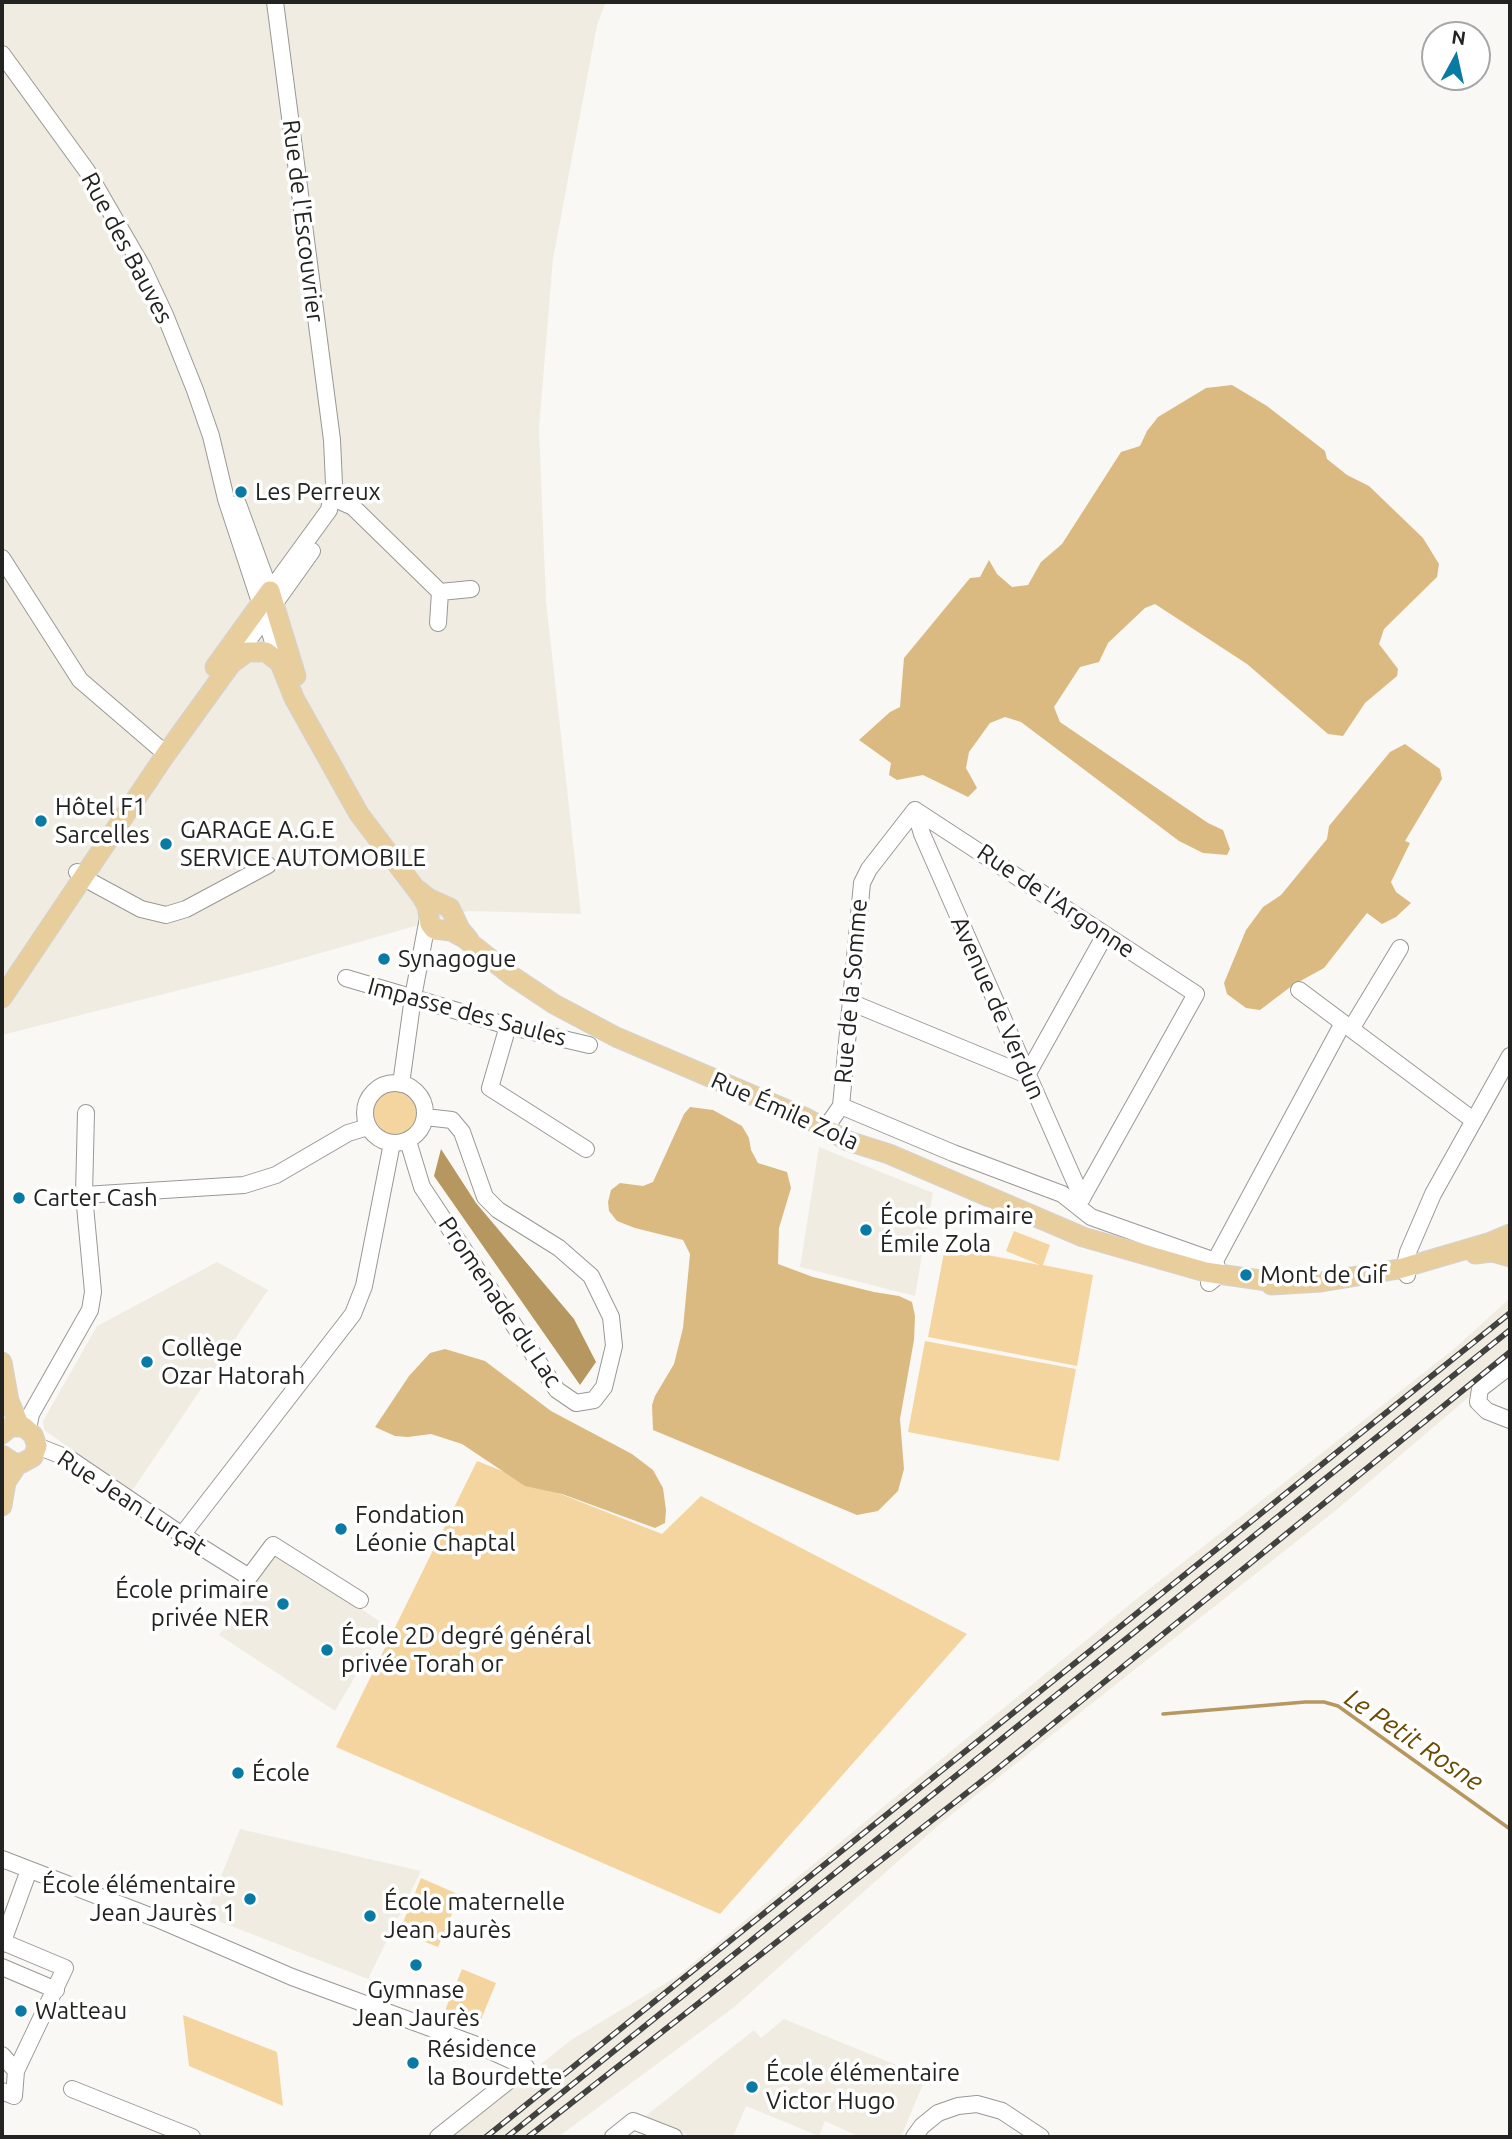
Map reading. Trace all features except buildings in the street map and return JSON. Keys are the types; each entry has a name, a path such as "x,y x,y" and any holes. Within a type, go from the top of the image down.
{"main road":[{"name":"Rue Émile Zola","path":"268,608 295,671 307,722"},
{"path":"2,998 163,750 268,608"},
{"path":"163,750 231,664 247,652 258,650 271,654 280,663"},
{"name":"Rue Émile Zola","path":"280,663 289,690 359,814 417,890 428,898 439,919 521,983 585,1022 629,1043 806,1118 858,1145 889,1154 1083,1237 1161,1266 1214,1273 1241,1288 1280,1283 1365,1284 1482,1252 1496,1252 1509,1241"},
{"path":"2,981 81,875"},
{"path":"2,1362 18,1433"},
{"path":"2,1397 18,1433 33,1457 10,1460 2,1506"}],"street":[{"name":"Rue de l'Escouvrier","path":"275,2 332,440 336,504"},
{"name":"Rue des Bauves","path":"2,54 87,171 132,246 181,353 218,460 259,558 268,608"},
{"name":"Rue des Bauves","path":"218,460 226,499 268,608"},
{"path":"336,504 362,516 440,592 438,623"},
{"path":"268,608 290,573 293,560 336,504"},
{"path":"231,664 336,504"},
{"path":"2,558 80,680 163,750"},
{"path":"259,558 275,564 293,560"},
{"path":"440,592 471,589"},
{"name":"Rue Émile Zola","path":"268,608 280,663"},
{"name":"Rue de l'Argonne","path":"915,810 1196,994 1079,1200"},
{"name":"Rue de la Somme","path":"841,1106 862,883 869,869 915,810"},
{"name":"Avenue de Verdun","path":"915,810 922,834 1079,1200"},
{"path":"81,875 141,909 166,915 186,909 268,864"},
{"path":"401,1084 423,942 439,919"},
{"path":"850,1002 1027,1075 1105,934"},
{"path":"825,1129 841,1106 953,1153 1079,1200 1090,1217 1214,1273 1347,1026 1400,948"},
{"name":"Impasse des Saules","path":"346,978 508,1026 589,1045"},
{"path":"1299,990 1473,1120"},
{"path":"508,1026 490,1088 586,1149"},
{"path":"1406,1271 1411,1244 1433,1194 1510,1056"},
{"path":"392,1083 401,1084 417,1093 422,1100 425,1117 419,1131 400,1142 382,1141 368,1127 365,1108 374,1091 392,1083"},
{"path":"18,1433 90,1310 93,1292 84,1195 86,1113"},
{"name":"Promenade du Lac","path":"400,1142 422,1187 557,1391 576,1403 594,1400 604,1387 614,1346 611,1317 591,1276 559,1248 498,1210 485,1197 462,1132 452,1120 425,1117"},
{"path":"84,1195 244,1185 276,1175 348,1133 368,1127"},
{"path":"182,1535 353,1314 364,1286 400,1142"},
{"path":"1510,1366 1480,1389 1478,1402 1487,1411 1510,1420"},
{"name":"Rue Jean Lurçat","path":"18,1433 70,1459 249,1577 273,1545 360,1600"},
{"path":"2,1859 155,1918 292,1977 482,2047 526,2067 438,2137"},
{"path":"2,2091 14,2096 16,2071 65,1968 2,1943 29,1870"},
{"path":"2,1967 56,1990"},
{"path":"2,2055 16,2071"},
{"path":"72,2089 191,2137"},
{"path":"914,2137 922,2126 938,2113 958,2106 976,2104 1002,2111 1041,2137"},
{"path":"613,2137 633,2121 674,2137"}],"shaded area":[{"path":"2,2 606,2 597,25 553,259 539,428 546,601 581,914 468,911 275,966 2,1035"},
{"path":"1232,385 1267,406 1325,451 1327,459 1347,475 1369,486 1423,538 1439,564 1437,577 1384,629 1379,644 1398,669 1397,676 1365,703 1343,736 1328,734 1247,664 1155,604 1145,608 1108,643 1099,662 1080,667 1054,707 1060,722 1208,823 1223,830 1230,849 1227,855 1203,853 1179,841 1021,722 1005,717 990,723 969,752 966,768 977,788 968,797 923,775 897,780 889,775 891,763 859,740 890,712 900,707 904,658 970,578 980,577 989,560 997,574 1012,587 1028,585 1041,562 1062,544 1121,452 1140,446 1158,417 1206,388"},
{"path":"1405,744 1440,769 1442,779 1405,841 1410,843 1391,882 1396,892 1411,903 1396,917 1382,924 1367,913 1324,968 1293,985 1260,1010 1246,1008 1227,994 1224,983 1246,930 1263,907 1281,895 1327,839 1329,826 1390,752"},
{"path":"394,1088 412,1095 419,1113 412,1131 394,1138 376,1131 369,1113 376,1095"},
{"path":"690,1107 713,1110 742,1126 758,1163 787,1172 791,1188 779,1228 778,1264 813,1277 899,1296 912,1302 915,1316 914,1340 900,1419 904,1469 898,1491 878,1511 857,1515 653,1430 652,1405 674,1364 683,1328 690,1254 683,1240 617,1221 609,1211 608,1202 611,1190 620,1183 643,1186 653,1182 684,1114"},
{"name":"École primaire Émile Zola","path":"819,1147 933,1193 915,1296 800,1267"},
{"path":"441,1149 476,1203 574,1319 596,1362 580,1385 434,1176"},
{"path":"1014,1231 1050,1245 1043,1265 1093,1275 1077,1366 928,1337 945,1247 1040,1265 1006,1251"},
{"path":"217,1262 268,1290 132,1491 44,1430 43,1421 97,1326"},
{"path":"1510,1298 1510,1362 1335,1511 941,1823 733,2008 558,2137 450,2137 571,2040 676,1977 1134,1601 1455,1348"},
{"path":"925,1341 1076,1369 1059,1461 908,1432"},
{"path":"445,1349 485,1361 551,1411 632,1454 653,1470 663,1488 665,1523 655,1528 562,1494 525,1486 462,1444 431,1434 395,1436 375,1427 409,1376 430,1353"},
{"path":"477,1461 662,1534 701,1496 967,1634 720,1914 336,1747"},
{"path":"277,1552 385,1625 335,1711 219,1635"},
{"path":"240,1829 421,1871 368,1979 205,1916"},
{"path":"421,1878 460,1895 438,1947 399,1932"},
{"path":"462,1969 496,1983 478,2027 444,2013"},
{"path":"183,2015 277,2052 283,2106 189,2066"},
{"path":"784,2019 926,2077 901,2137 860,2137 825,2121 819,2136 746,2106 733,2137 693,2137 643,2118 754,2030 761,2038"}],"waterway":[{"name":"Le Petit Rosne","path":"1163,1714 1305,1702 1324,1702 1338,1706 1510,1829"}],"railway":[{"path":"486,2137 1510,1313"},
{"path":"507,2137 1510,1330"},
{"path":"528,2137 996,1770 1510,1352"}],"place":[{"name":"Les Perreux","path":"241,492"},
{"name":"Hôtel F1 Sarcelles","path":"41,821"},
{"name":"GARAGE A.G.E SERVICE AUTOMOBILE","path":"166,844"},
{"name":"Synagogue","path":"384,959"},
{"name":"Carter Cash","path":"19,1198"},
{"name":"École primaire Émile Zola","path":"866,1230"},
{"name":"Mont de Gif","path":"1246,1275"},
{"name":"Collège Ozar Hatorah","path":"147,1362"},
{"name":"Fondation Léonie Chaptal","path":"341,1529"},
{"name":"École primaire privée NER","path":"283,1604"},
{"name":"École 2D degré général privée Torah or","path":"327,1650"},
{"name":"École","path":"238,1773"},
{"name":"École élémentaire Jean Jaurès 1","path":"250,1899"},
{"name":"École maternelle Jean Jaurès","path":"370,1916"},
{"name":"Gymnase Jean Jaurès","path":"416,1965"},
{"name":"Watteau","path":"21,2011"},
{"name":"Résidence la Bourdette","path":"413,2063"},
{"name":"École élémentaire Victor Hugo","path":"752,2087"}]}
